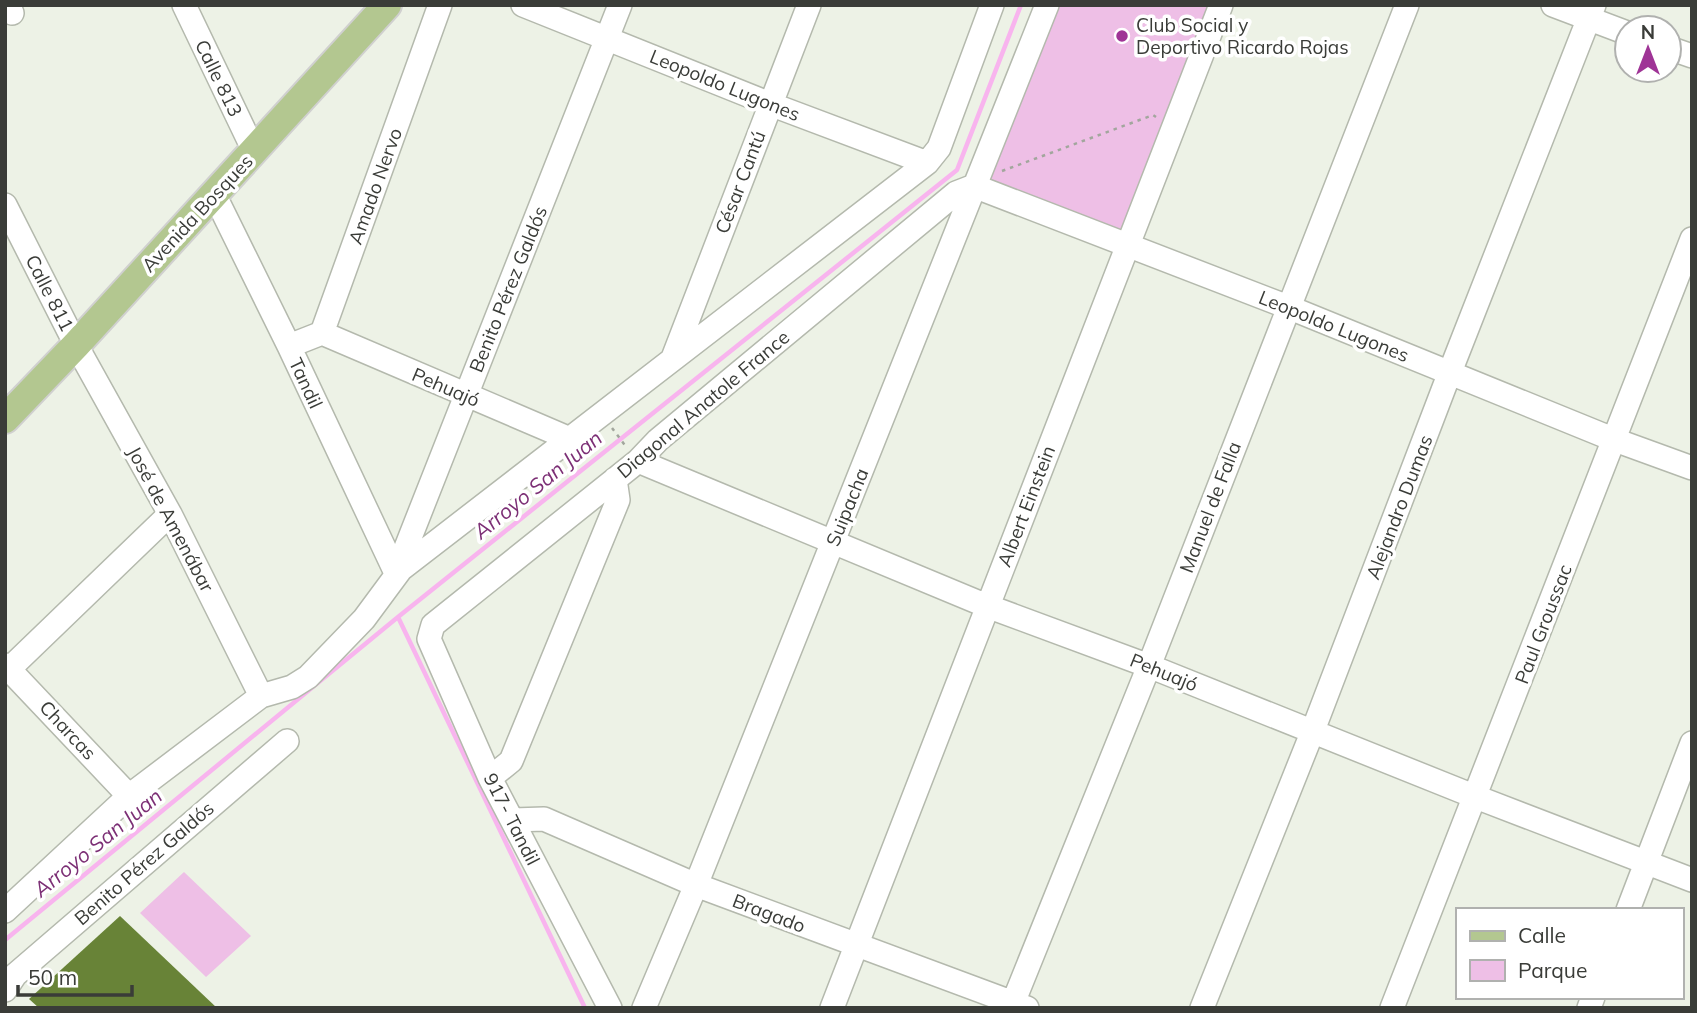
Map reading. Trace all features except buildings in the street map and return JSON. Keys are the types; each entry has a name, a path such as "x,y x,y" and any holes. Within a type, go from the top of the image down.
{"main road":[{"name":"Avenida Bosques","path":"5,419 387,5"}],"street":[{"name":"Calle 813","path":"184,5 254,150"},
{"name":"Amado Nervo","path":"322,333 440,5"},
{"name":"Leopoldo Lugones","path":"523,5 770,104 927,163"},
{"name":"Benito Pérez Galdós","path":"5,911 129,796 261,696 292,687 307,677 363,619 398,571 620,5"},
{"name":"César Cantú","path":"673,359 809,5"},
{"path":"398,571 927,163 939,148 992,5"},
{"name":"Suipacha","path":"644,1008 696,885 1047,5"},
{"name":"Albert Einstein","path":"832,1008 1222,5"},
{"name":"Manuel de Falla","path":"1017,1006 1407,5"},
{"path":"1553,5 1592,12 1613,25"},
{"name":"Alejandro Dumas","path":"1202,1008 1312,733 1592,12"},
{"name":"Leopoldo Lugones","path":"974,187 1288,307 1615,440 1692,468"},
{"name":"Diagonal Anatole France","path":"433,625 615,479 634,455 658,440 956,192 974,187"},
{"name":"Tandil","path":"214,194 398,571"},
{"name":"Calle 811","path":"8,218 76,345"},
{"name":"Paul Groussac","path":"1392,1008 1692,239"},
{"path":"289,346 322,333"},
{"name":"Pehuajó","path":"322,333 570,439"},
{"name":"José de Amenábar","path":"76,345 170,514 261,696"},
{"name":"Pehuajó","path":"634,455 987,606 1149,666 1312,733 1692,880"},
{"path":"490,779 511,761 618,500 615,479"},
{"path":"7,669 170,514"},
{"name":"917- Tandil","path":"433,625 429,639 490,779 610,1008"},
{"name":"Charcas","path":"7,669 129,796"},
{"name":"Benito Pérez Galdós","path":"5,990 15,975 287,741"},
{"path":"1629,908 1692,743"},
{"name":"Bragado","path":"513,820 544,818 696,885 1017,1006"},
{"path":"5,996 18,1008"}],"path":[{"path":"974,187 1012,166 1153,115 1175,124"},
{"path":"617,434 634,455"}],"green space":[{"path":"1058,5 1210,5 1123,235 989,181"},
{"path":"184,872 251,936 206,977 140,913"}],"waterway":[{"name":"Arroyo San Juan","path":"5,940 398,617 957,170 1021,5"},
{"path":"398,617 585,1008"}],"place":[{"name":"Club Social y Deportivo Ricardo Rojas","path":"1122,36"}]}
